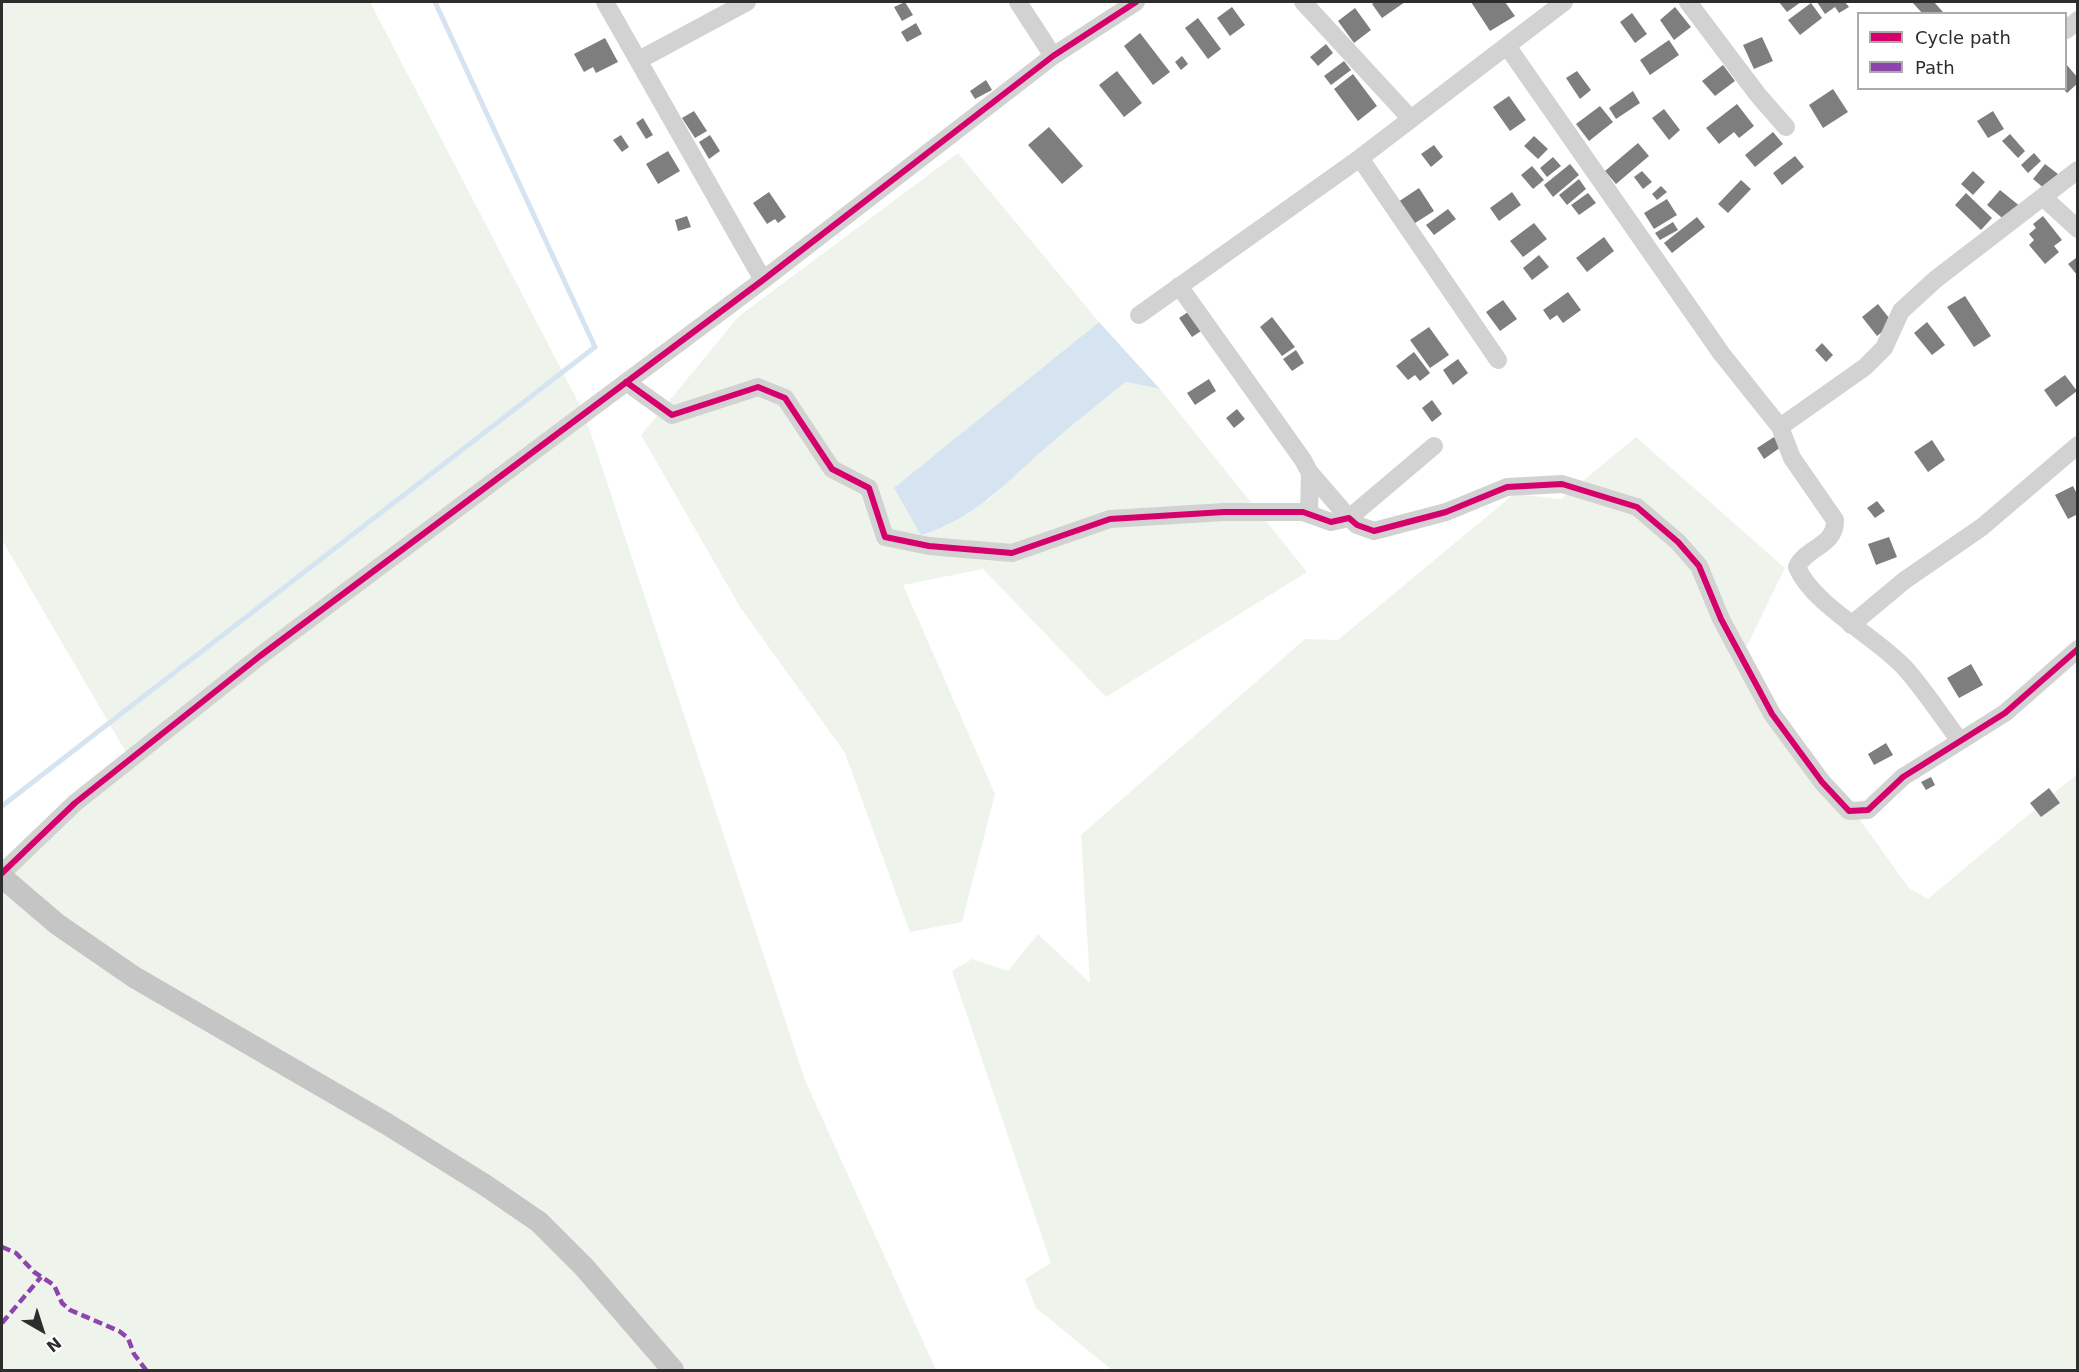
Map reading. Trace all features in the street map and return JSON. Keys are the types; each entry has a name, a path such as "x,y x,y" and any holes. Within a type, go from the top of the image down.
{"main road":[{"path":"2,875 57,924 134,977 387,1124 485,1185 538,1222 584,1267 673,1371"}],"street":[{"path":"605,2 763,280"},
{"path":"639,60 747,2"},
{"path":"1018,2 1053,56"},
{"path":"2,875 75,803 260,656 333,604 763,280 1053,56 1136,2"},
{"path":"1303,2 1411,119"},
{"path":"1138,315 1360,158 1564,2"},
{"path":"1688,2 1758,95 1786,127"},
{"path":"1507,46 1721,353 1780,427 1792,458 1835,520 1835,530 1828,540 1800,559 1797,567 1801,578 1851,625 1904,667 1960,741"},
{"path":"1360,158 1498,360"},
{"path":"1780,427 1865,367 1884,348 1901,311 1936,279 2078,170"},
{"path":"2043,197 2078,229"},
{"path":"1179,286 1310,473 1357,525 1374,531 1446,512 1508,487 1563,484 1637,507 1678,542 1699,566 1721,619 1772,714 1822,782 1849,811 1868,810 1903,777 2005,713 2078,649"},
{"path":"626,382 672,415 758,387 785,398 832,469 869,488 885,537 929,546 1012,553 1110,519 1224,512 1309,513 1331,522 1349,518 1434,446"},
{"path":"1851,625 1905,580 1982,527 2078,445"},
{"path":"1309,513 1310,473"}],"shaded area":[{"path":"2,2 370,2 584,413 805,1080 936,1370 2,1370 2,873 130,759 2,540"},
{"path":"958,153 1099,322 895,488 988,500 1051,442 1126,382 1160,389 1307,572 1106,697 983,569 903,585 995,794 962,922 910,932 845,753 740,607 641,435 739,316"},
{"path":"1636,437 1785,568 1742,656 1909,888 1928,899 2077,774 2077,1370 1112,1370 1036,1308 1025,1279 1051,1263 952,971 972,959 1008,971 1038,934 1090,983 1081,835 1305,639 1338,640 1514,494 1561,499"}],"water":[{"path":"1099,322 1160,389 1126,382 1069,427 1006,484 975,508 941,528 921,535 894,488"}],"building":[{"path":"905,2 913,15 902,21 894,7"},
{"path":"1375,2 1405,2 1382,18 1372,4"},
{"path":"1471,2 1505,2 1515,16 1490,31"},
{"path":"1779,2 1801,2 1787,12"},
{"path":"1817,2 1845,2 1849,7 1839,13 1835,7 1825,14"},
{"path":"1912,2 1934,2 1943,12 1921,12"},
{"path":"1811,3 1822,18 1800,35 1788,20"},
{"path":"1232,7 1245,25 1230,36 1217,18"},
{"path":"1675,7 1691,27 1674,40 1660,20"},
{"path":"1355,8 1371,30 1354,43 1338,21"},
{"path":"1632,13 1647,34 1635,43 1620,22"},
{"path":"1198,18 1221,49 1208,59 1185,28"},
{"path":"916,23 922,34 907,42 901,32"},
{"path":"1140,33 1170,72 1153,85 1124,46"},
{"path":"1762,37 1773,61 1754,69 1743,45"},
{"path":"605,38 618,62 596,73 593,67 584,72 574,54"},
{"path":"1669,40 1679,55 1650,75 1640,60"},
{"path":"1326,44 1333,53 1318,66 1310,57"},
{"path":"1182,56 1188,64 1181,70 1175,62"},
{"path":"1344,61 1351,70 1331,85 1324,76"},
{"path":"1723,65 1735,81 1715,96 1702,81"},
{"path":"2067,65 2078,78 2078,83 2067,93 2065,90 2067,90"},
{"path":"1117,71 1142,103 1124,117 1099,85"},
{"path":"1577,71 1591,90 1580,99 1566,78"},
{"path":"1353,74 1377,106 1358,121 1334,89"},
{"path":"986,80 992,90 975,99 970,91"},
{"path":"1833,89 1848,112 1823,128 1809,105"},
{"path":"1633,91 1640,103 1616,119 1609,108"},
{"path":"1509,96 1526,120 1510,131 1493,107"},
{"path":"1737,104 1754,126 1739,138 1734,132 1719,144 1706,128"},
{"path":"1600,106 1613,122 1589,141 1576,124"},
{"path":"1664,109 1680,130 1669,140 1652,118"},
{"path":"694,111 707,131 695,138 682,118"},
{"path":"1993,111 2004,129 1988,138 1977,121"},
{"path":"643,118 653,135 646,139 636,123"},
{"path":"1049,127 1083,166 1062,184 1028,145"},
{"path":"1773,132 1783,144 1755,167 1745,155"},
{"path":"2010,134 2025,151 2018,158 2002,141"},
{"path":"621,135 629,147 622,152 613,140"},
{"path":"710,135 720,151 709,159 699,142"},
{"path":"1534,136 1548,149 1538,159 1524,146"},
{"path":"1638,143 1649,156 1616,184 1605,171"},
{"path":"1434,145 1443,157 1431,167 1421,154"},
{"path":"668,151 680,171 658,184 646,164"},
{"path":"2034,153 2041,161 2028,173 2021,165"},
{"path":"1795,156 1804,167 1782,185 1773,173"},
{"path":"1553,157 1561,166 1547,177 1540,168"},
{"path":"1570,164 1579,175 1553,197 1544,185"},
{"path":"2045,164 2058,174 2046,190 2033,179"},
{"path":"1532,166 1544,180 1533,189 1521,175"},
{"path":"1642,171 1652,182 1643,189 1634,177"},
{"path":"1973,171 1985,182 1973,195 1961,184"},
{"path":"1579,179 1586,189 1567,205 1559,195"},
{"path":"1741,180 1751,189 1728,213 1718,204"},
{"path":"1661,186 1667,192 1657,200 1652,194"},
{"path":"1419,188 1434,211 1412,225 1398,202"},
{"path":"2000,190 2021,207 2008,223 1987,205"},
{"path":"769,192 786,217 778,223 775,219 767,224 753,203"},
{"path":"1512,192 1521,205 1499,221 1490,208"},
{"path":"1588,193 1596,203 1579,215 1571,205"},
{"path":"1966,193 1992,218 1981,230 1955,205"},
{"path":"1667,199 1677,215 1654,229 1644,213"},
{"path":"1448,209 1456,219 1434,235 1426,225"},
{"path":"687,216 691,227 678,231 675,220"},
{"path":"2043,216 2062,240 2054,246 2059,252 2045,264 2029,245 2034,240 2029,234 2036,228 2033,224"},
{"path":"1697,217 1705,227 1672,253 1664,243"},
{"path":"1673,222 1678,230 1660,240 1655,233"},
{"path":"1534,223 1547,239 1523,257 1510,241"},
{"path":"1604,237 1614,251 1587,272 1576,258"},
{"path":"1539,255 1549,267 1532,280 1523,268"},
{"path":"2076,258 2078,260 2078,276 2068,264"},
{"path":"1568,292 1581,310 1563,323 1557,315 1550,320 1543,310"},
{"path":"1965,296 1991,336 1974,347 1947,307"},
{"path":"1503,300 1517,319 1500,331 1486,312"},
{"path":"1878,304 1893,323 1877,336 1862,317"},
{"path":"1191,310 1204,329 1192,337 1179,318"},
{"path":"1272,317 1295,347 1282,356 1260,327"},
{"path":"1927,322 1945,345 1932,355 1914,333"},
{"path":"1429,327 1449,355 1430,368 1410,340"},
{"path":"1822,343 1833,355 1826,362 1815,350"},
{"path":"1296,350 1304,363 1292,371 1283,359"},
{"path":"1414,352 1430,373 1420,381 1415,375 1408,380 1396,366"},
{"path":"1458,359 1468,373 1453,385 1443,370"},
{"path":"2065,375 2077,391 2056,407 2044,390"},
{"path":"1209,379 1216,391 1195,405 1187,393"},
{"path":"1432,400 1442,414 1432,422 1422,408"},
{"path":"1237,409 1245,419 1234,428 1226,418"},
{"path":"1774,437 1781,447 1764,459 1757,448"},
{"path":"1932,440 1945,460 1928,472 1914,452"},
{"path":"2073,486 2078,496 2078,514 2068,519 2055,495"},
{"path":"1877,501 1885,511 1875,518 1867,508"},
{"path":"1889,537 1897,557 1876,565 1868,544"},
{"path":"1971,664 1983,685 1959,698 1947,678"},
{"path":"1886,743 1893,755 1874,765 1868,754"},
{"path":"1931,777 1935,785 1926,790 1921,782"},
{"path":"2049,788 2060,803 2041,817 2030,803"}],"waterway":[{"path":"2,806 595,347 435,2"}],"marked path":[{"path":"2,1247 16,1253 34,1272 54,1285 62,1303 70,1310 119,1331 128,1338 134,1354 146,1370"},
{"path":"2,1323 41,1277"}],"cycle path":[{"path":"2,873 75,803 260,656 763,280 1053,56 1136,2"},
{"path":"626,382 672,415 758,387 785,398 832,469 869,488 885,537 929,546 1012,553 1110,519 1224,512 1303,512 1331,522 1349,518 1357,525 1374,531 1446,512 1507,487 1562,484 1637,507 1678,542 1699,566 1721,619 1772,714 1822,782 1849,811 1868,810 1903,777 2005,713 2078,649"}]}
